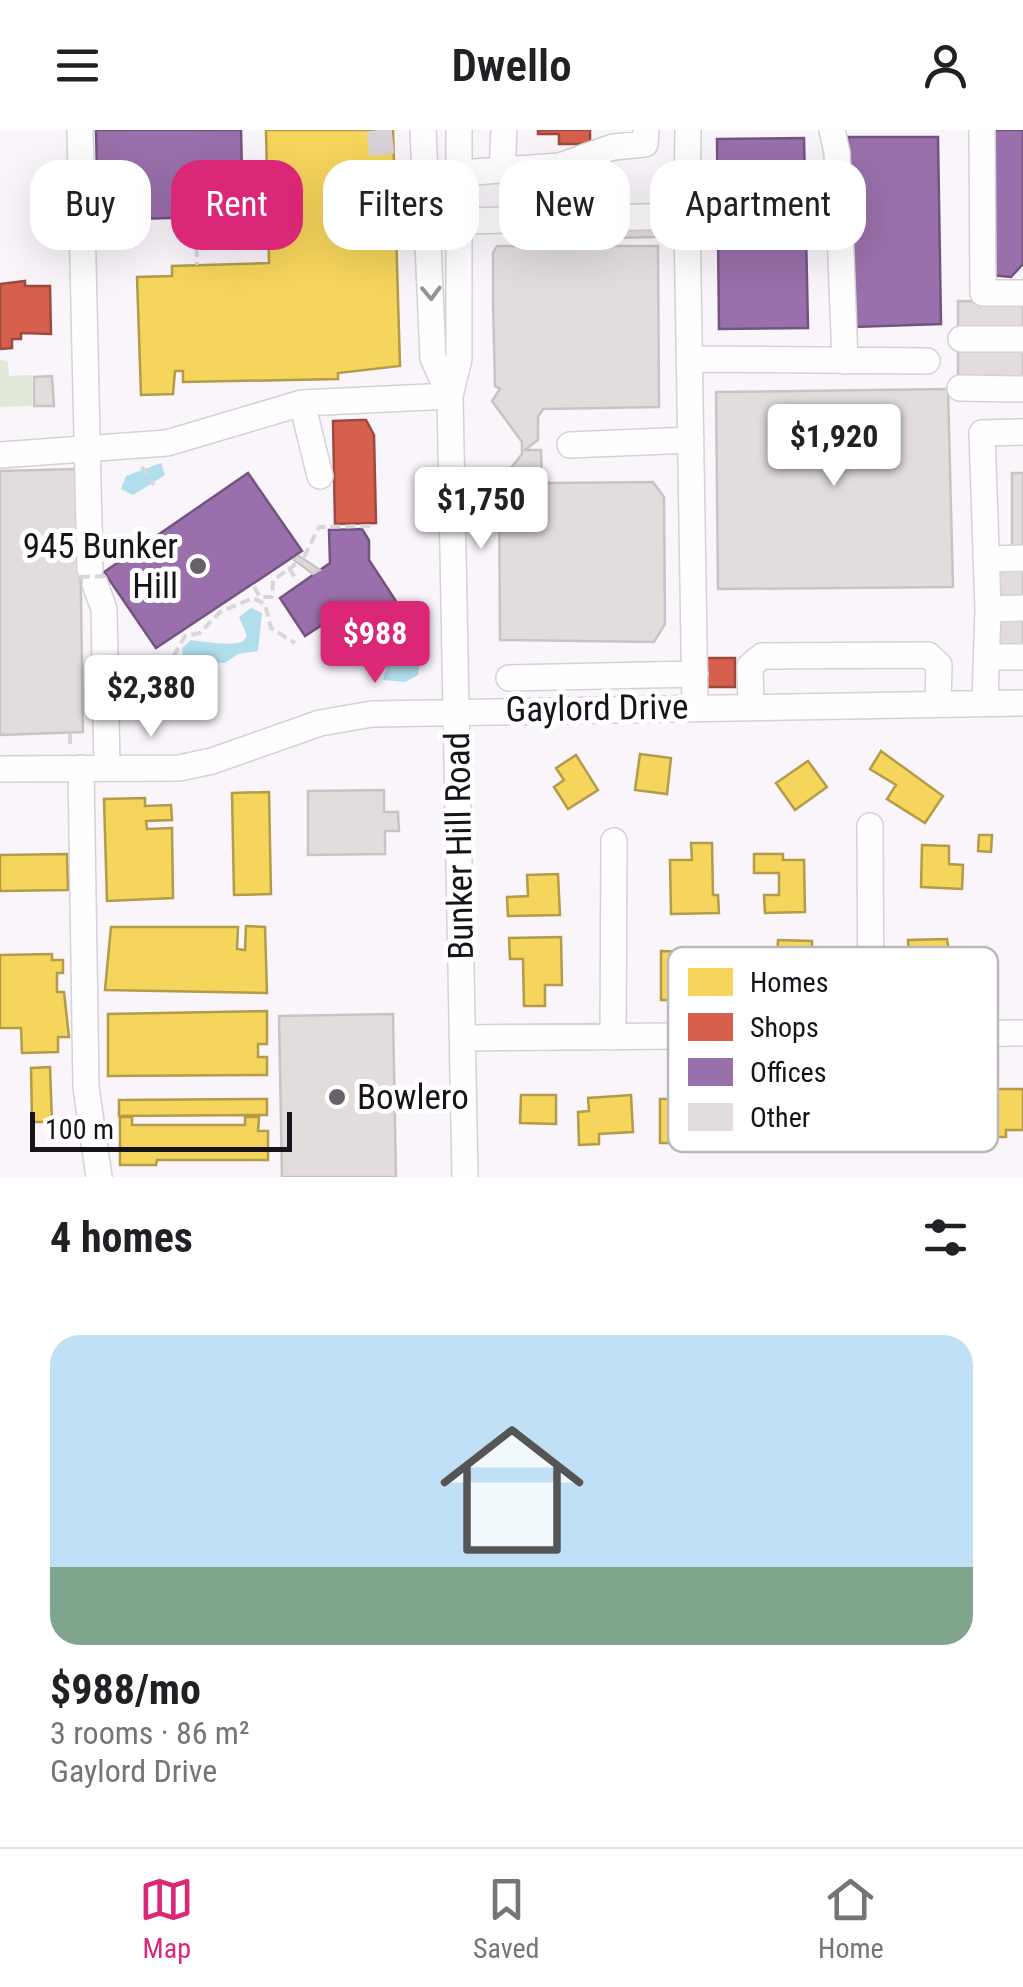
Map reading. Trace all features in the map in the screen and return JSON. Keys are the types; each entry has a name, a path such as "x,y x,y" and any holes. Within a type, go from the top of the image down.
{"street":[{"path":"80,130 86,451 92,577 104,609 107,768"},
{"name":"Bunker Hill Road","path":"423,130 425,160"},
{"name":"Bunker Hill Road","path":"459,130 459,160"},
{"path":"502,160 504,130"},
{"path":"577,160 613,147 645,144 646,130"},
{"path":"688,130 688,160"},
{"path":"832,130 837,153 844,361"},
{"path":"982,130 983,292 1023,293"},
{"path":"479,221 650,217"},
{"name":"Bunker Hill Road","path":"429,250 433,358 450,396"},
{"name":"Bunker Hill Road","path":"459,250 459,359 450,396 465,1177"},
{"path":"688,250 695,706"},
{"path":"961,339 1023,339"},
{"path":"690,359 927,361"},
{"path":"960,388 1023,389"},
{"path":"0,455 166,442 302,403 450,396"},
{"path":"302,403 320,476"},
{"path":"985,703 983,670 988,657 988,609 982,433 1023,432"},
{"path":"570,444 691,440"},
{"path":"986,558 1023,558"},
{"path":"988,609 1023,608"},
{"path":"752,705 750,666 762,656 928,655 939,665 938,704"},
{"path":"988,657 1023,657"},
{"path":"509,678 694,674"},
{"name":"Gaylord Drive","path":"0,769 76,758 107,768 178,768 212,761 320,722 372,714 1023,703"},
{"path":"76,758 86,1087 100,1177"},
{"path":"870,826 871,947"},
{"path":"613,1038 614,841"},
{"path":"998,1033 1023,1033"},
{"path":"462,1038 668,1038"}],"path":[{"path":"197,250 197,266"},
{"path":"142,467 154,485"},
{"path":"304,558 319,527 375,526"},
{"path":"135,674 168,666 186,636 206,629 220,612 274,595 272,580 296,561 316,572"},
{"path":"289,568 297,580"},
{"path":"254,587 267,606 270,628 295,644"},
{"path":"70,734 76,758"}],"green space":[{"path":"0,359 8,362 9,376 32,375 32,406 0,407"}],"water":[{"path":"161,463 165,475 133,495 121,489 126,476"},
{"path":"251,608 262,613 258,651 238,654 225,663 209,662 195,667 184,662 182,648 191,640 242,642 247,636 239,617"},
{"path":"413,641 423,647 418,675 405,682 383,680 389,659"}],"building: Homes":[{"path":"266,130 393,130 394,160 323,160 323,250 397,250 400,366 338,373 338,379 183,382 183,371 175,371 173,394 141,395 137,277 172,276 172,266 269,263 269,250 303,250 303,160 267,160"},
{"path":"881,751 943,796 925,823 887,799 896,785 870,769"},
{"path":"640,754 671,758 667,794 635,790"},
{"path":"576,755 598,790 568,809 554,787 564,780 556,768"},
{"path":"808,761 827,787 795,810 776,783"},
{"path":"269,792 271,894 234,895 232,793"},
{"path":"145,798 145,806 171,805 172,820 146,821 147,829 172,828 173,898 107,901 104,799"},
{"path":"979,835 992,835 991,852 978,851"},
{"path":"691,843 712,843 713,895 718,895 719,913 671,914 670,860 692,860"},
{"path":"922,845 949,846 949,864 963,865 962,889 921,887"},
{"path":"67,854 68,890 0,891 0,855"},
{"path":"754,854 783,854 783,860 804,860 805,912 765,913 764,895 779,895 779,873 754,873"},
{"path":"558,874 560,915 508,916 507,897 528,896 527,875"},
{"path":"246,926 265,927 267,993 105,990 111,927 238,927 237,949 245,950"},
{"path":"561,937 562,985 545,985 545,1006 524,1006 523,959 510,959 509,938"},
{"path":"947,939 948,947 908,947 908,940"},
{"path":"778,940 812,941 812,947 778,947"},
{"path":"661,951 668,951 668,1000 661,1000"},
{"path":"52,954 52,960 63,960 63,973 57,973 57,992 64,992 69,1037 58,1037 58,1052 22,1053 21,1028 0,1028 0,955"},
{"path":"267,1011 267,1044 258,1044 258,1057 267,1057 267,1075 108,1076 108,1014"},
{"path":"50,1067 52,1122 32,1122 31,1068"},
{"path":"998,1089 1023,1089 1023,1130 1006,1130 1006,1137 998,1137"},
{"path":"521,1095 556,1095 556,1124 520,1123"},
{"path":"631,1095 633,1132 599,1134 599,1144 579,1145 578,1112 589,1111 588,1098"},
{"path":"267,1099 267,1115 119,1116 119,1100"},
{"path":"660,1099 668,1099 668,1143 660,1143"},
{"path":"120,1117 132,1117 132,1125 245,1125 245,1117 259,1117 258,1131 268,1131 268,1160 157,1160 156,1165 120,1165"}],"building: Shops":[{"path":"538,130 590,130 590,144 559,144 559,134 538,134"},
{"path":"25,281 25,286 50,286 51,334 21,333 21,339 12,339 12,348 0,349 0,284"},
{"path":"366,420 374,435 376,523 335,524 333,421"},
{"path":"703,658 735,658 735,687 704,687"}],"building: Offices":[{"path":"96,130 241,130 242,160 171,160 171,218 151,219 151,160 97,160"},
{"path":"988,130 1023,130 1023,264 1011,277 990,275"},
{"path":"848,137 938,137 941,324 854,327 852,250 866,250 866,160 849,160"},
{"path":"804,138 804,160 717,160 717,139"},
{"path":"718,250 806,250 808,328 719,329"},
{"name":"945 Bunker Hill","path":"248,473 302,551 156,648 104,572"},
{"path":"362,529 369,540 369,560 405,615 363,645 342,612 305,636 280,598 330,563 329,530"}],"building: Other":[{"path":"650,222 650,237 630,238 630,223"},
{"path":"497,246 499,250 630,250 630,246 650,246 650,250 658,250 659,407 543,409 538,417 538,440 525,450 541,450 542,489 549,483 653,482 664,497 665,624 654,642 500,640 499,483 522,454 522,442 492,401 500,389 495,386 493,253"},
{"path":"958,301 1023,302 1023,332 958,331"},
{"path":"958,350 1023,351 1023,380 958,379"},
{"path":"52,376 54,406 34,406 34,377"},
{"path":"948,389 953,587 718,589 716,392"},
{"path":"79,469 83,732 0,735 0,471"},
{"path":"1012,473 1023,473 1023,548 1012,548"},
{"path":"299,556 320,570 313,574 294,560"},
{"path":"1023,568 1023,600 999,600 998,569"},
{"path":"999,617 1023,617 1023,649 1000,649"},
{"path":"384,790 384,812 398,812 399,831 385,831 385,854 308,855 308,791"},
{"name":"Bowlero","path":"393,1014 396,1177 282,1177 279,1016"}],"tunnel":[{"path":"379,130 383,160"}],"place":[{"name":"945 Bunker Hill","path":"198,566"},
{"name":"Bowlero","path":"337,1097"}]}
